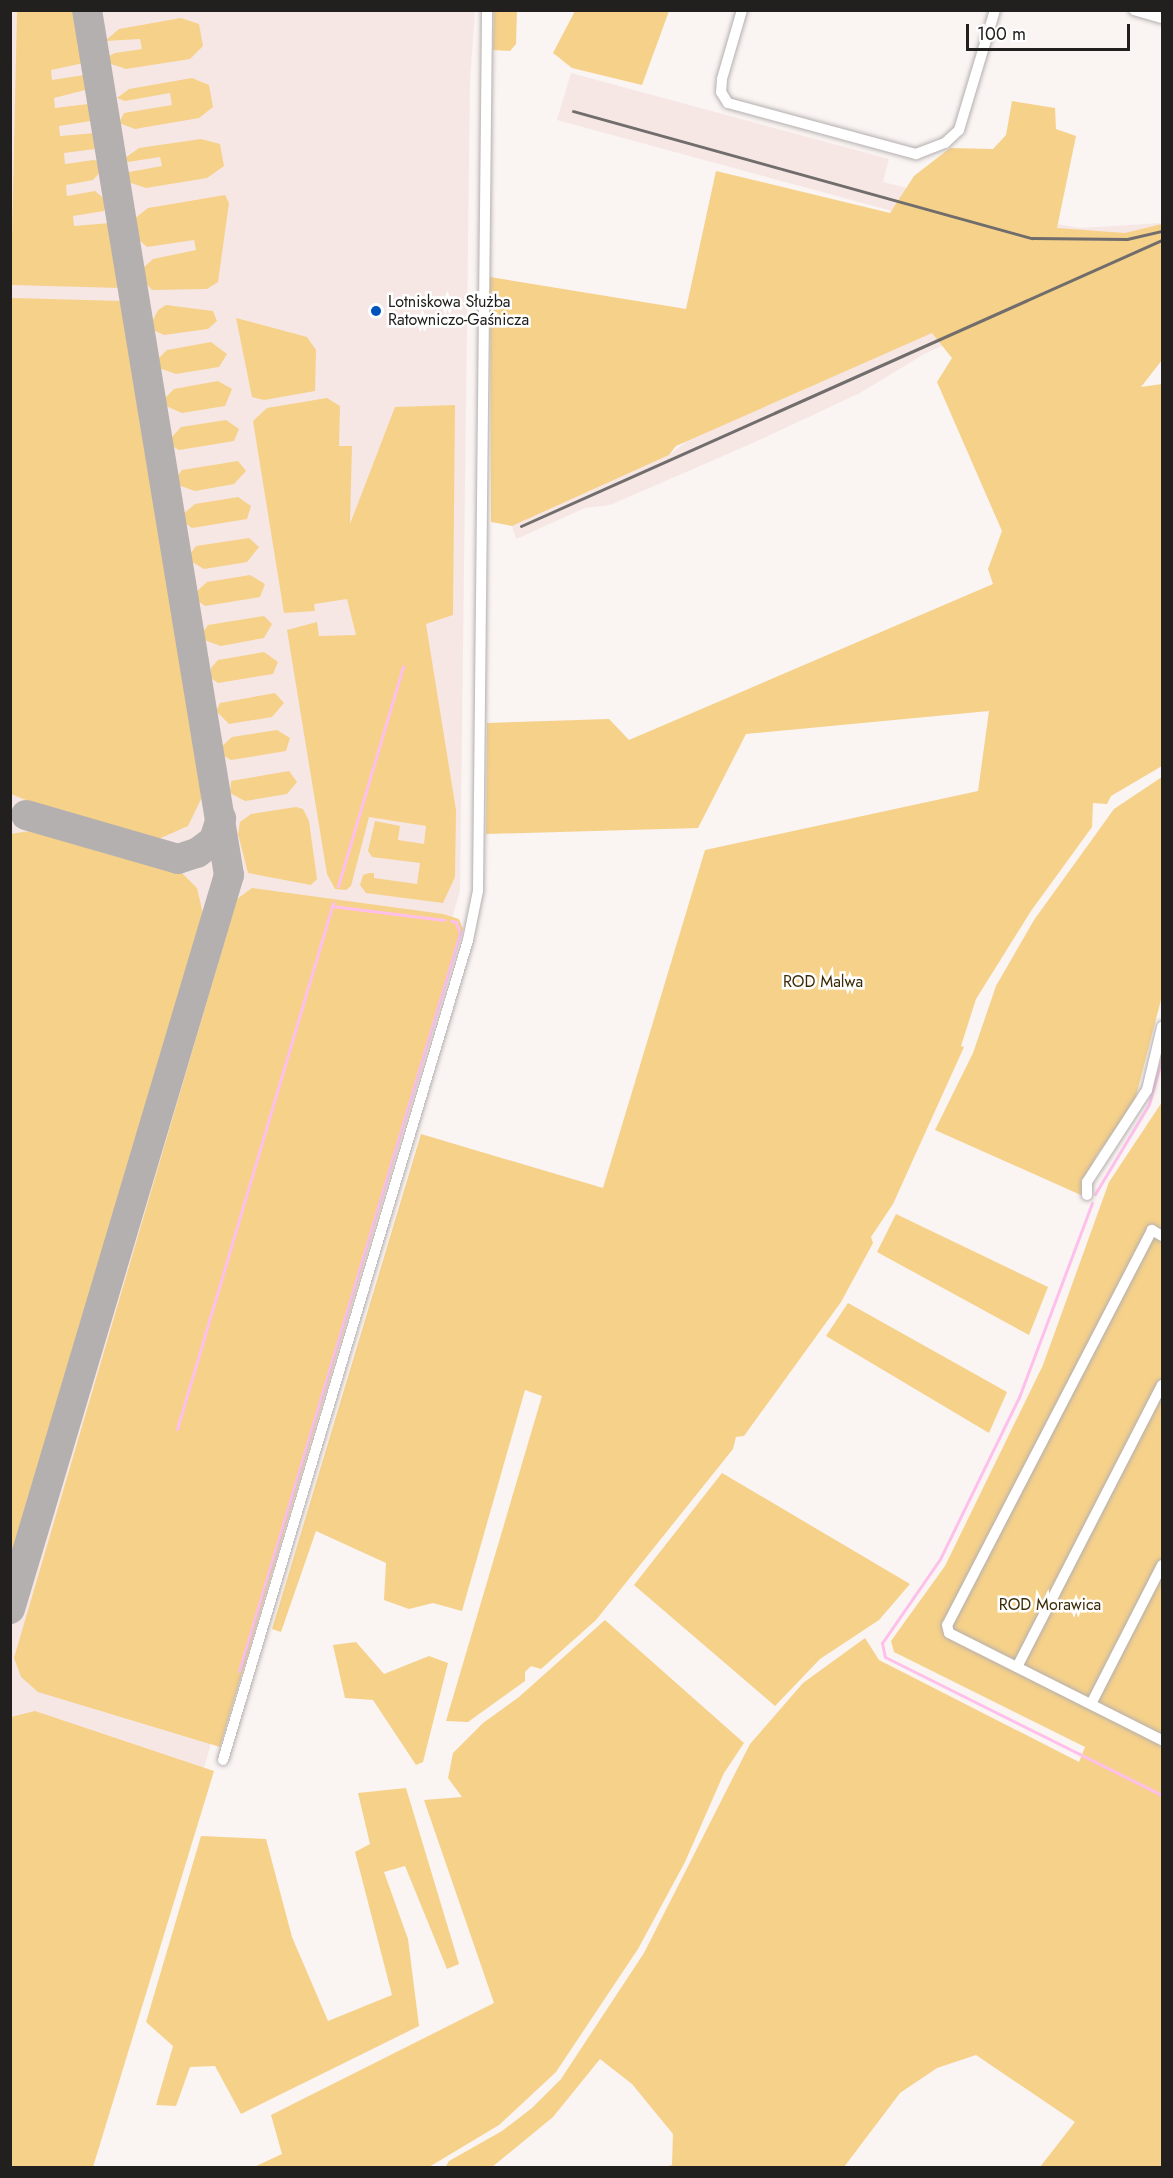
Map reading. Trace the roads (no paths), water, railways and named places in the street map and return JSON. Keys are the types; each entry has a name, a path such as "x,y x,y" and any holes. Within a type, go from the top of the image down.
{"street":[{"path":"223,1760 468,940 478,891 487,10"},
{"path":"742,10 720,92 728,103 916,154 945,144 959,130 995,10"},
{"path":"1134,10 1162,18"},
{"path":"1087,1195 1087,1182 1147,1090 1162,1027"},
{"path":"1162,1236 1152,1230 947,1625 949,1633 1162,1740"},
{"path":"1017,1667 1162,1385"},
{"path":"1091,1704 1162,1565"}],"waterway":[{"path":"338,886 403,666"},
{"path":"177,1429 333,903"},
{"path":"332,906 444,920"},
{"path":"239,1671 460,933 456,922 451,921"},
{"path":"1095,1194 1149,1104 1162,1058"},
{"path":"1092,1203 1019,1397 940,1559 882,1643 885,1657 1162,1795"}],"railway":[{"path":"573,111 1032,238 1127,239 1162,231"},
{"path":"521,526 1162,240"}],"place":[{"name":"Lotniskowa Służba Ratowniczo-Gaśnicza","path":"376,311"}],"park label":[{"name":"ROD Malwa","path":"823,982"},
{"name":"ROD Morawica","path":"1050,1605"}]}
